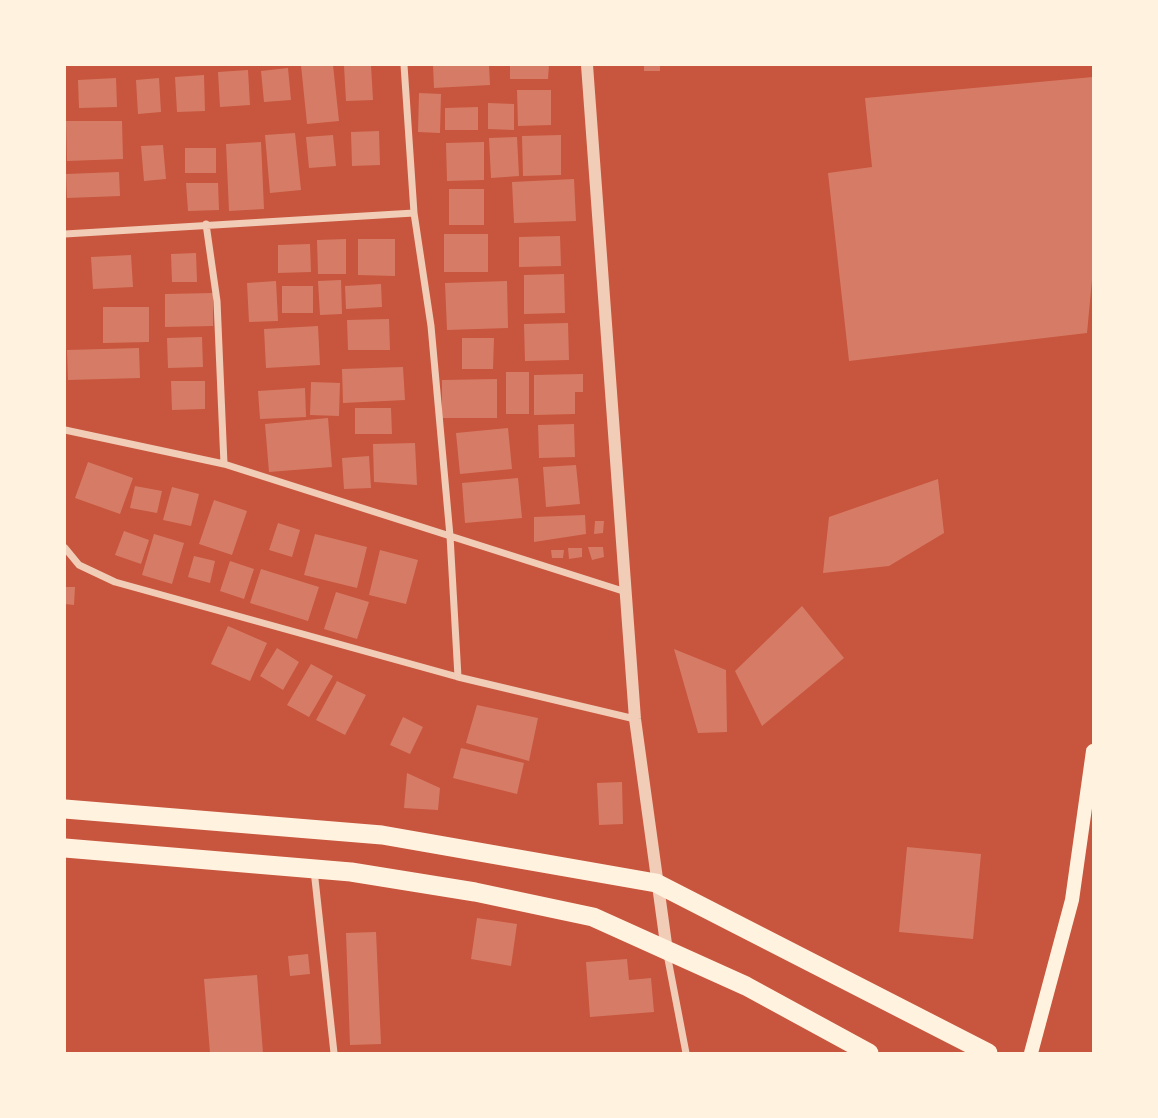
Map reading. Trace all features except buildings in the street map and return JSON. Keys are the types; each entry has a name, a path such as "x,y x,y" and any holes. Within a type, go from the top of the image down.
{"highway":[{"path":"65,809 382,835 656,883 988,1053"},
{"path":"65,848 314,867 475,892 593,917 746,986 869,1053"}],"main road":[{"path":"1031,1053 1072,900 1093,751"}],"street":[{"path":"404,65 414,213 431,326 450,536 458,677"},
{"path":"587,65 635,719 656,883 686,1053"},
{"path":"65,234 414,213"},
{"path":"206,224 217,301 224,464"},
{"path":"65,430 224,464 626,592"},
{"path":"65,548 79,565 115,582 458,677 635,719"},
{"path":"314,867 334,1053"}]}
